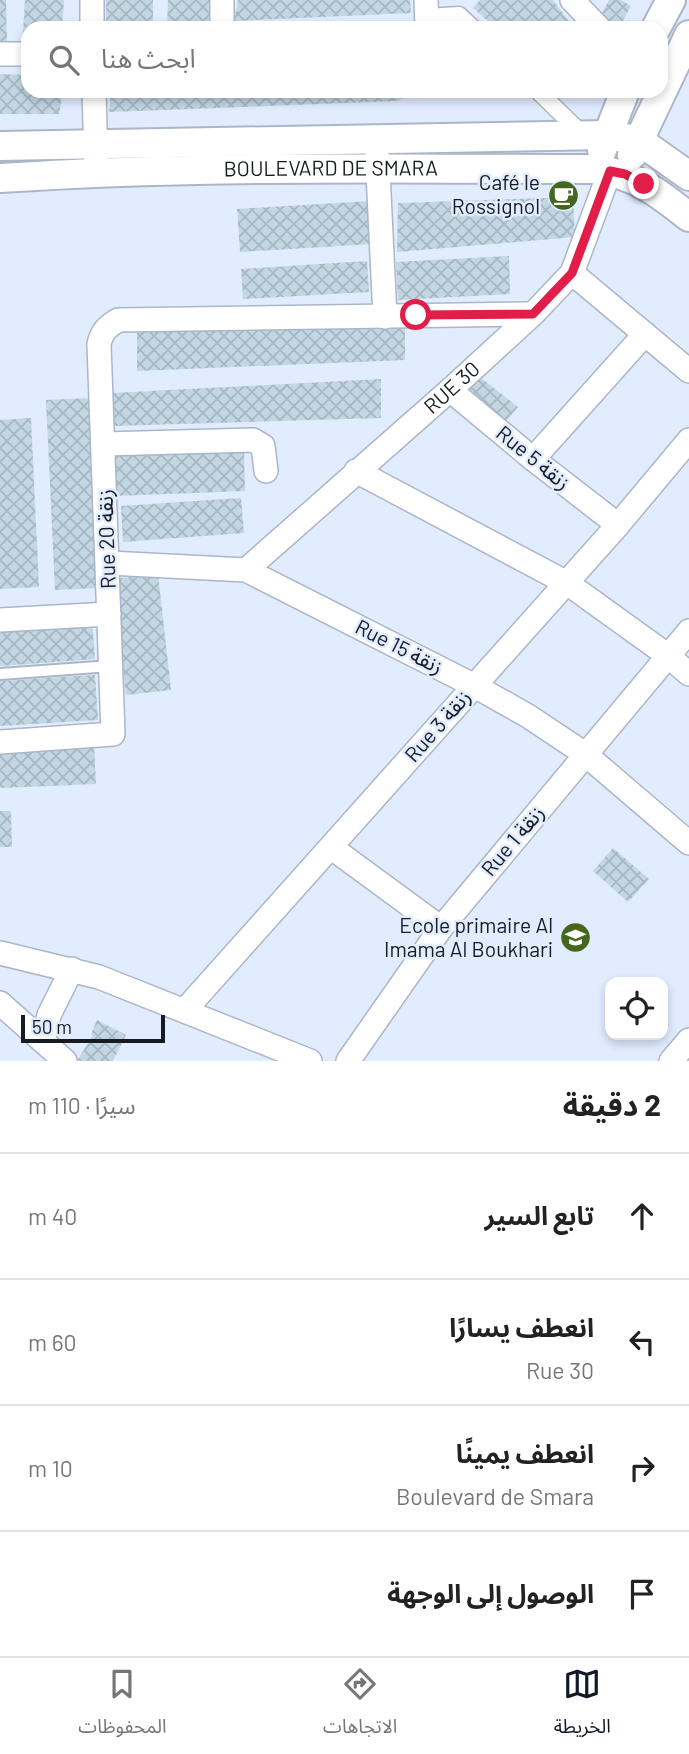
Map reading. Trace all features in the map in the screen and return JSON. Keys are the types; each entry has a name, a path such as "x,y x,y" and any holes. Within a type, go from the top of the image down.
{"street":[{"path":"92,0 92,21"},
{"path":"222,0 222,21"},
{"path":"572,0 592,21"},
{"path":"660,21 671,0"},
{"path":"427,18 459,15 465,21"},
{"path":"668,78 689,35"},
{"path":"0,54 21,54"},
{"path":"94,98 96,173"},
{"path":"547,98 594,134 610,171 644,184 689,217"},
{"path":"594,134 620,98"},
{"path":"610,171 638,140 658,98"},
{"name":"BOULEVARD DE SMARA","path":"0,146 594,134 638,140 689,176"},
{"path":"376,140 385,317 533,314"},
{"name":"BOULEVARD DE SMARA","path":"0,178 96,173 379,169 610,171"},
{"name":"RUE 30","path":"246,570 450,390 533,314 572,273 610,171"},
{"path":"572,273 689,371"},
{"name":"Rue 20 زنقة","path":"0,742 113,734 99,344 107,327 118,320 385,317"},
{"path":"533,459 645,334"},
{"name":"Rue 5 زنقة","path":"450,390 618,525"},
{"path":"104,444 253,440 263,446 266,471"},
{"name":"Rue 3 زنقة","path":"184,1010 567,583 689,440"},
{"path":"356,471 567,583 689,674"},
{"name":"Rue 15 زنقة","path":"108,563 246,570 474,685 528,716 585,754 689,843"},
{"path":"0,620 109,614"},
{"name":"Rue 1 زنقة","path":"348,1061 441,928 689,631"},
{"path":"332,848 441,928"},
{"path":"0,953 99,977 310,1061"},
{"path":"43,1041 49,1015 72,969"},
{"path":"0,1003 65,1061"},
{"path":"671,1061 689,1040"}],"lane":[{"path":"0,674 111,666"}],"building":[{"path":"0,0 6,0 7,42 0,42"},
{"path":"25,0 64,0 62,21 24,21"},
{"path":"106,0 153,0 153,21 106,21"},
{"path":"168,0 209,0 209,21 167,21"},
{"path":"238,0 410,0 411,13 234,21"},
{"path":"480,0 553,0 569,21 488,21 473,8"},
{"path":"609,0 621,0 631,6 623,21 598,21"},
{"path":"0,74 21,75 21,98 62,98 59,114 0,114"},
{"path":"110,98 404,98 397,101 109,112"},
{"path":"573,197 575,237 397,252 398,203"},
{"path":"370,201 372,244 240,252 237,209"},
{"path":"509,256 510,294 398,300 396,262"},
{"path":"367,261 369,292 243,299 241,269"},
{"path":"405,326 405,360 137,371 137,331"},
{"path":"480,377 518,407 503,425 462,393"},
{"path":"381,379 381,418 114,426 113,393"},
{"path":"90,398 98,588 55,590 46,400"},
{"path":"31,418 39,587 0,589 0,420"},
{"path":"244,449 245,491 114,496 112,454"},
{"path":"241,498 244,533 123,542 121,506"},
{"path":"158,574 171,690 126,695 113,579"},
{"path":"92,619 95,659 0,666 0,625"},
{"path":"95,675 98,720 0,726 0,681"},
{"path":"94,744 96,784 0,788 0,749"},
{"path":"0,811 11,811 12,847 0,847"},
{"path":"613,848 649,879 628,902 593,871"},
{"path":"97,1020 126,1035 113,1061 77,1061 93,1035 91,1034"}],"place":[{"name":"Café le Rossignol","path":"563,195"},
{"name":"Ecole primaire Al Imama Al Boukhari","path":"576,938"}],"route":[{"path":"416,315 533,314 572,273 610,171 625,174 644,184"}]}
